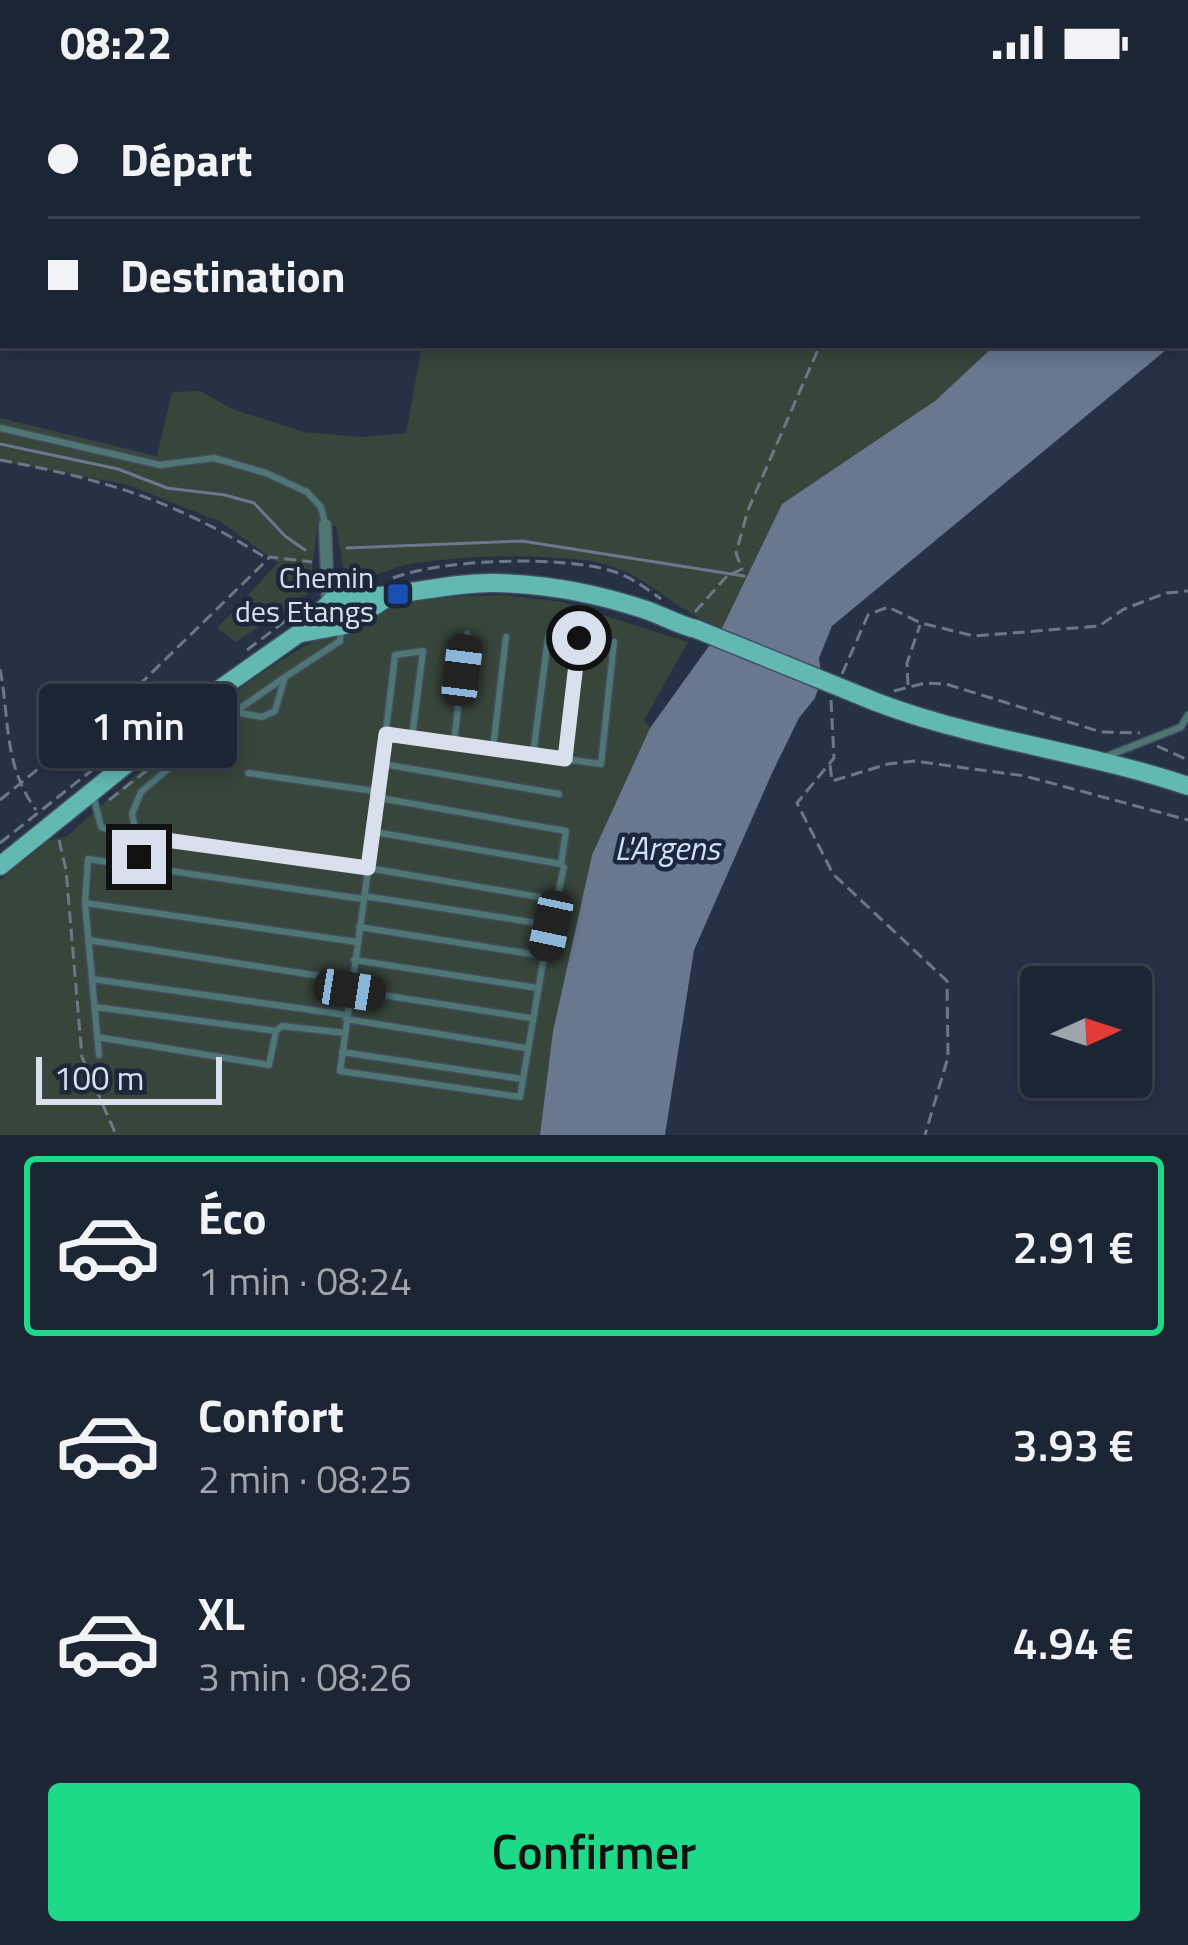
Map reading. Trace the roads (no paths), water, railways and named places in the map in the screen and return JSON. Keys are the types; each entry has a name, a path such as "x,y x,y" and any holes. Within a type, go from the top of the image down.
{"main road":[{"path":"0,866 55,828 93,791 218,691 298,634 340,611 450,585 536,586 623,602 689,622 877,703 971,730 1101,758 1188,786"}],"street":[{"path":"325,525 340,611"}],"lane":[{"path":"0,428 160,466 214,458 266,473 308,492 321,507 325,525"},
{"path":"144,868 132,814 141,792 235,712 340,641 340,611"},
{"path":"454,742 466,634"},
{"path":"494,749 506,637"},
{"path":"533,755 548,638"},
{"path":"565,759 579,638"},
{"path":"386,734 601,764 614,642"},
{"path":"248,773 380,795 566,831 564,867 531,1018 520,1096 340,1070 380,795 395,655 424,651 412,736"},
{"path":"235,712 262,717 275,711 285,677"},
{"path":"1101,758 1180,727 1188,715"},
{"path":"383,764 559,794"},
{"path":"93,791 101,826 137,836 557,900"},
{"path":"374,832 561,864"},
{"path":"99,1055 85,902 88,860 551,926"},
{"path":"85,902 357,942"},
{"path":"359,927 544,956"},
{"path":"88,940 531,1018"},
{"path":"354,960 538,988"},
{"path":"92,979 527,1048"},
{"path":"95,1006 276,1031"},
{"path":"97,1037 269,1065 276,1031 282,1026 345,1033"},
{"path":"342,1052 522,1079"}],"water":[{"name":"L'Argens","path":"992,348 1168,348 832,626 819,658 822,679 815,698 799,718 772,773 694,950 665,1135 540,1135 553,1031 592,855 650,728 722,628 782,504 935,401"}],"waterway":[{"path":"0,444 118,469 167,488 254,503 305,550"},
{"path":"347,548 522,541 744,576"}],"place":[{"name":"Chemin des Etangs","path":"398,594"}]}
